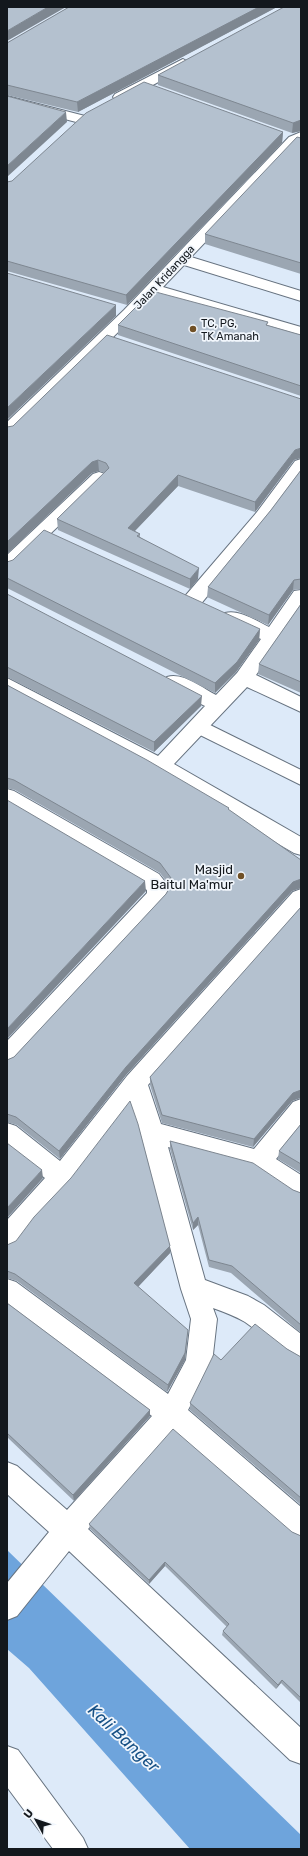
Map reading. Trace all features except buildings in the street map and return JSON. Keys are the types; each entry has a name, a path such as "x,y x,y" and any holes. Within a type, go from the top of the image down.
{"street":[{"path":"112,102 195,56"},
{"path":"143,84 158,90"},
{"path":"7,100 80,119"},
{"path":"69,129 80,119 93,112"},
{"name":"Jalan Kridangga","path":"7,431 111,341 123,311 153,289 294,138"},
{"path":"181,259 301,296"},
{"path":"153,289 301,332"},
{"path":"273,637 199,602 301,465"},
{"path":"7,565 50,534 99,478"},
{"path":"160,766 244,678 301,596"},
{"path":"155,672 219,705"},
{"path":"244,678 301,705"},
{"path":"7,684 160,766 301,847"},
{"path":"7,1057 157,896 158,887 151,880 12,807"},
{"path":"7,1240 25,1216 62,1178 134,1083 301,898"},
{"path":"7,1606 63,1538 172,1414 199,1363 204,1319 194,1289 152,1132 134,1083"},
{"path":"259,1161 301,1110"},
{"path":"152,1132 259,1161 301,1189"},
{"path":"7,1134 62,1178"},
{"path":"194,1289 239,1304 255,1314 301,1350"},
{"path":"7,1291 172,1414 301,1526"},
{"path":"7,1476 63,1538 301,1749"},
{"path":"7,1762 72,1849"}],"lane":[{"path":"198,726 301,778"}],"water":[{"name":"Kali Banger","path":"7,1550 301,1835 301,1849 190,1849 29,1668 7,1649"}],"place":[{"name":"TC, PG, TK Amanah","path":"193,329"},
{"name":"Masjid Baitul Ma'mur","path":"241,876"}]}
